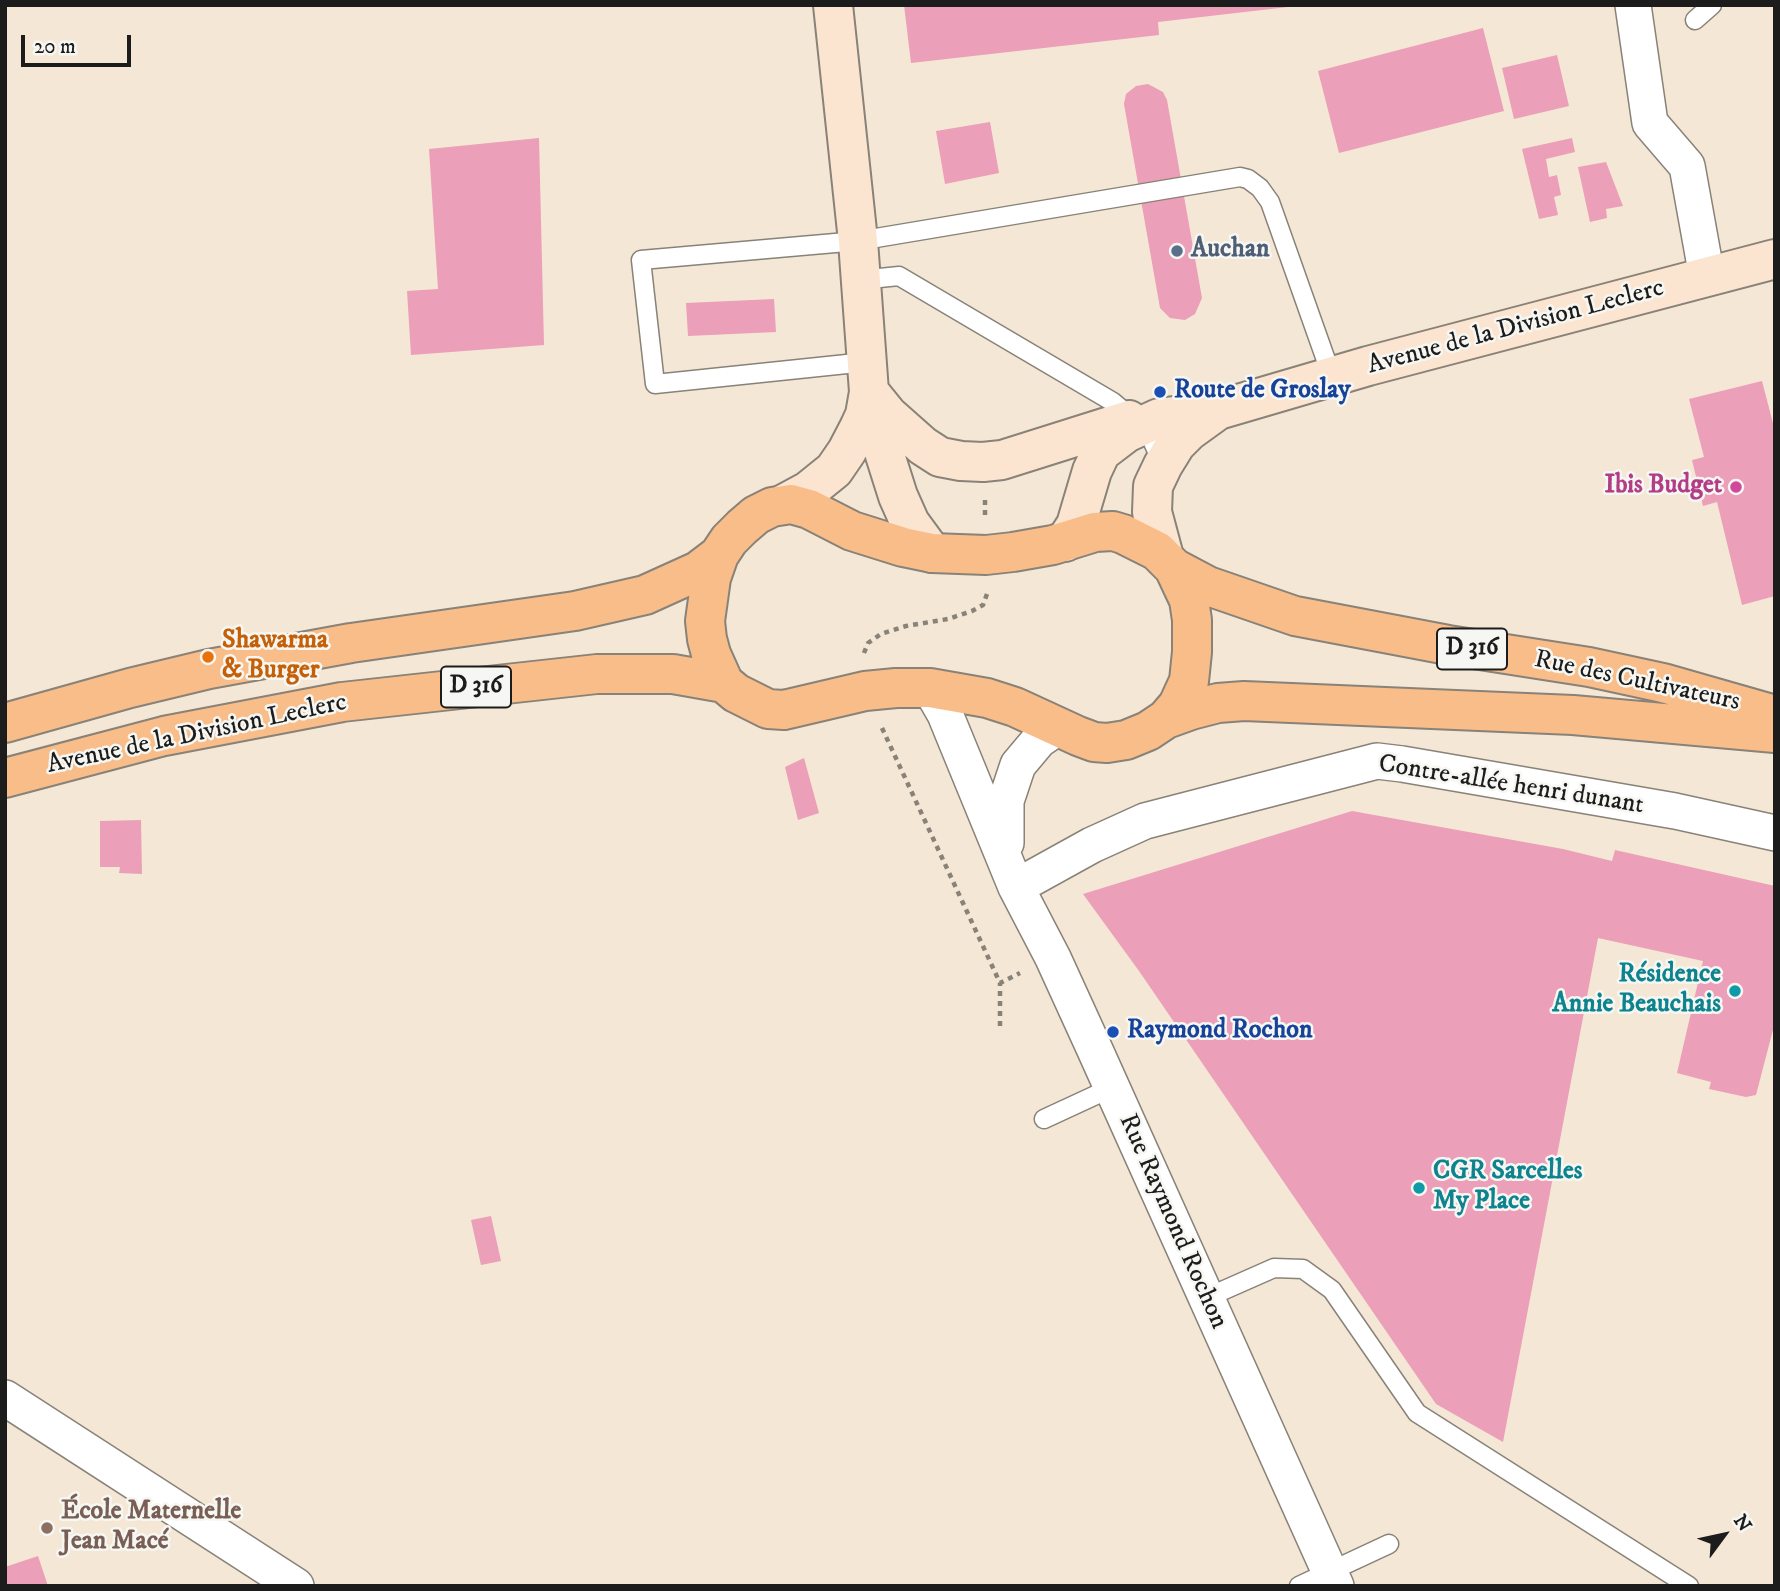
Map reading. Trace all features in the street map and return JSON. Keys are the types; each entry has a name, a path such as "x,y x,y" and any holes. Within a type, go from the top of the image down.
{"main road":[{"path":"724,683 709,647 705,621 711,578 719,555 729,540 756,515 782,505 820,483 834,470 865,415 867,377 858,241 833,5"},
{"name":"Avenue de la Division Leclerc","path":"1065,542 1076,525 1092,471 1101,452 1144,421 1218,410 1368,366 1775,259"},
{"path":"867,377 888,415 923,446 940,457 961,461 1002,460 1144,421"},
{"path":"867,377 879,436 898,496 910,523 932,553"},
{"name":"Avenue de la Division Leclerc","path":"1169,563 1156,535 1151,504 1153,486 1176,444 1218,410"},
{"name":"Rue des Cultivateurs","path":"782,505 799,505 852,531 932,553 986,555 1032,550 1095,532 1113,531 1157,551 1169,563 1208,586 1295,616 1434,643 1589,667 1663,683 1775,715"},
{"name":"Avenue de la Division Leclerc","path":"5,723 209,669 351,643 575,611 645,595 698,571 719,555"},
{"path":"1166,719 1178,705 1188,681 1192,652 1189,600 1169,563"},
{"name":"Avenue de la Division Leclerc","path":"5,778 164,736 342,702 597,674 673,674 724,683"},
{"name":"Rue des Cultivateurs","path":"724,683 754,703 768,709 785,710 864,691 930,688 987,698 1015,707 1094,742 1107,743 1126,740 1148,731 1166,719 1218,703 1280,702 1573,715 1775,733"}],"street":[{"path":"1633,5 1650,123 1687,166 1707,277"},
{"name":"Rue Raymond Rochon","path":"930,688 945,714 1012,874 1053,958 1206,1298 1322,1581"},
{"name":"Rue Raymond Rochon","path":"1012,874 1006,801 1009,788 1025,753 1058,727"},
{"name":"Contre-allée henri dunant","path":"1012,874 1092,845 1144,821 1377,761 1675,811 1775,833"},
{"path":"5,1398 296,1586"}],"lane":[{"path":"1695,20 1712,5"},
{"path":"867,377 656,384 640,260 858,241 1240,177 1248,179 1260,188 1270,202 1332,377"},
{"path":"860,280 899,276 1144,421 1163,464"},
{"path":"1044,1119 1111,1088"},
{"path":"1206,1298 1274,1268 1303,1269 1332,1290 1417,1413 1689,1586"},
{"path":"1322,1581 1389,1544"}],"path":[{"path":"986,555 990,576 988,594 983,605 948,619 880,634 868,643 863,655 864,691 1000,983 1000,1026"},
{"path":"1000,983 1053,958"}],"building":[{"path":"904,5 1288,7 1158,22 1159,35 911,63"},
{"path":"1483,28 1504,111 1339,153 1318,71"},
{"path":"1557,55 1569,106 1514,119 1502,68"},
{"path":"1148,84 1163,92 1167,100 1202,298 1195,314 1185,320 1170,318 1160,308 1124,104 1126,94 1136,86"},
{"path":"990,122 999,173 945,184 936,131"},
{"path":"539,138 544,345 411,355 407,291 438,289 429,149"},
{"path":"1572,138 1575,152 1546,159 1549,177 1557,175 1561,195 1554,197 1558,215 1539,219 1522,149"},
{"path":"1606,162 1623,206 1606,209 1607,218 1590,222 1578,167"},
{"path":"774,299 776,332 688,336 686,303"},
{"name":"Ibis Budget","path":"1762,381 1775,431 1775,596 1742,605 1717,502 1703,506 1692,460 1704,457 1689,399"},
{"path":"804,758 819,813 798,820 785,767"},
{"name":"CGR Sarcelles My Place","path":"1352,811 1563,849 1612,861 1615,850 1775,886 1775,1022 1756,1095 1746,1097 1709,1089 1711,1082 1677,1073 1703,961 1598,938 1503,1442 1436,1404 1139,971 1083,894"},
{"path":"141,820 142,874 119,873 120,867 100,867 100,821"},
{"path":"491,1216 501,1261 481,1265 471,1220"},
{"name":"École Maternelle Jean Macé","path":"38,1556 48,1586 5,1586 5,1567"}],"place":[{"name":"Auchan","path":"1177,251"},
{"name":"Route de Groslay","path":"1160,392"},
{"name":"Ibis Budget","path":"1736,487"},
{"name":"Shawarma & Burger","path":"208,657"},
{"name":"Résidence Annie Beauchais","path":"1735,991"},
{"name":"Raymond Rochon","path":"1113,1032"},
{"name":"CGR Sarcelles My Place","path":"1419,1188"},
{"name":"École Maternelle Jean Macé","path":"47,1528"}]}
